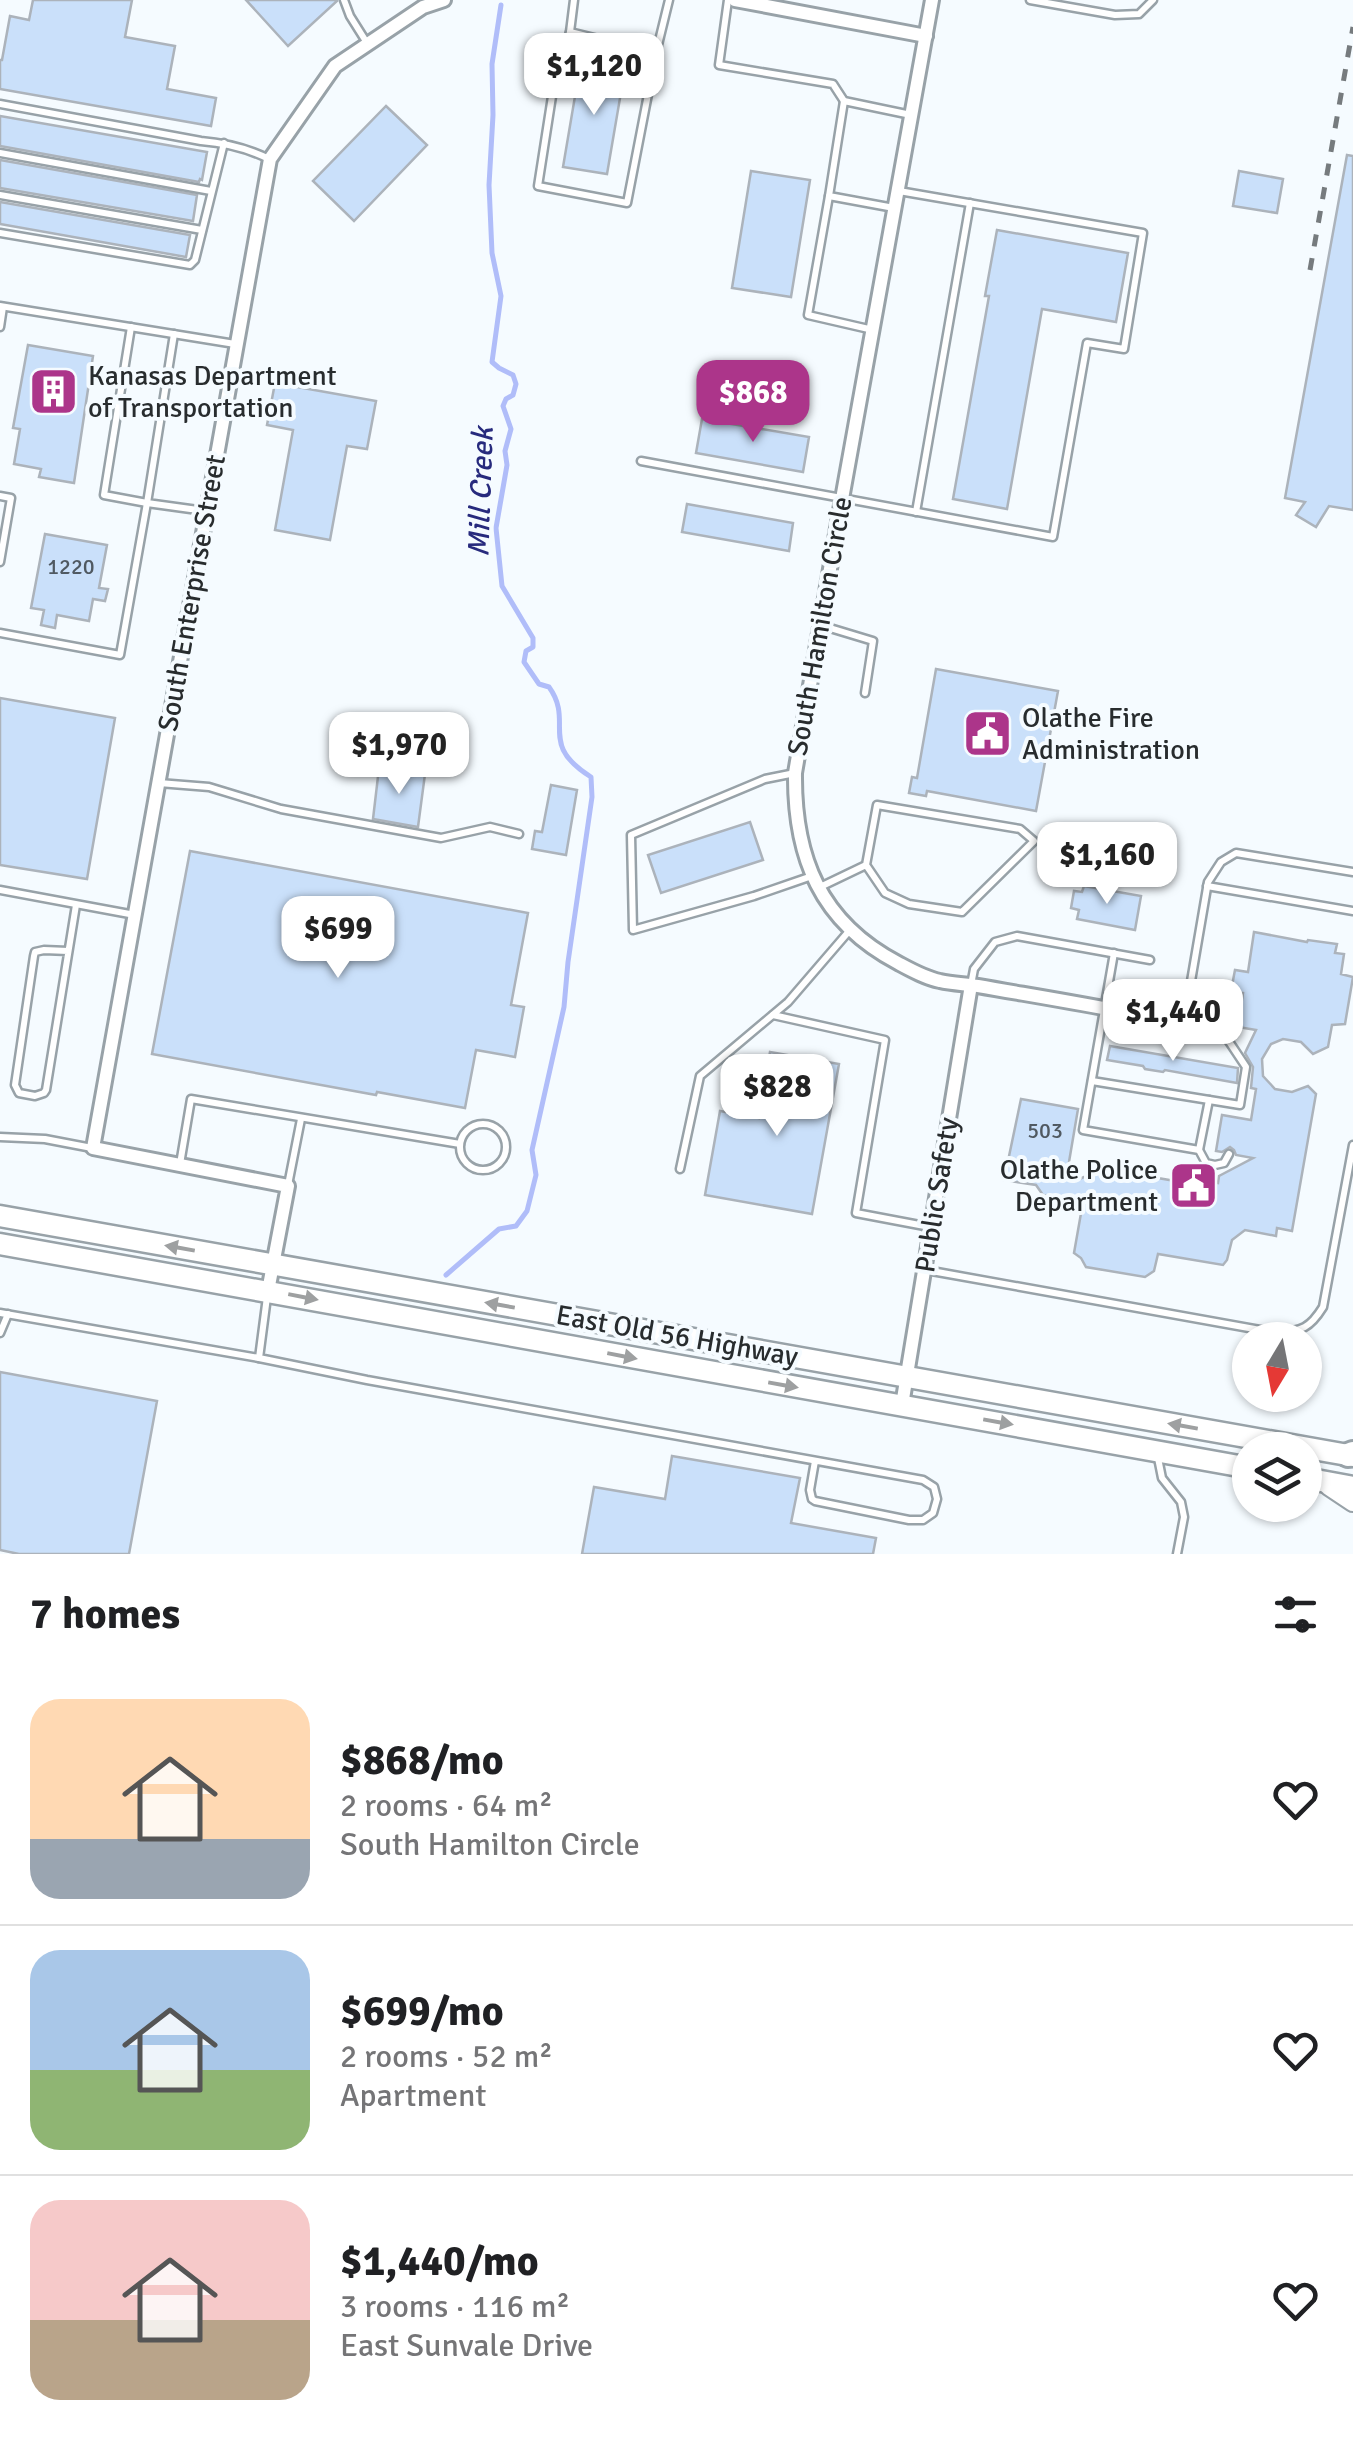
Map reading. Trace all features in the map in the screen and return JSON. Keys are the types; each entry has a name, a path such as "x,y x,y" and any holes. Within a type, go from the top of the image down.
{"main road":[{"name":"East Old 56 Highway","path":"0,1216 1351,1455"},
{"name":"East Old 56 Highway","path":"0,1244 1232,1465"},
{"path":"1322,1481 1353,1486"},
{"path":"1322,1485 1353,1502"}],"street":[{"name":"South Enterprise Street","path":"94,1148 270,159 334,66 423,7 444,0"},
{"path":"732,0 785,5 926,36"},
{"name":"South Hamilton Circle","path":"932,0 795,772 799,833 814,882 833,912 886,957 938,981 1130,1013"},
{"name":"Public Safety","path":"902,1405 971,985"},
{"path":"94,1148 288,1186 268,1290"}],"lane":[{"path":"344,0 367,44"},
{"path":"574,0 570,32 553,90 538,186 627,203 669,0"},
{"path":"732,0 719,65 833,84 844,101 808,315 873,330"},
{"path":"1030,0 1115,15 1139,14 1152,0"},
{"path":"570,32 656,53"},
{"path":"844,101 912,115"},
{"path":"0,104 224,143 270,159"},
{"path":"0,233 190,265 196,260 224,143"},
{"path":"0,153 211,190"},
{"path":"641,461 1053,537 1087,343 1124,349 1143,233 898,190"},
{"path":"0,195 202,230"},
{"path":"829,196 894,208"},
{"path":"916,512 970,203"},
{"path":"0,327 2,306 236,344"},
{"path":"132,328 104,495 206,512"},
{"path":"0,633 120,655 174,334"},
{"path":"0,496 11,498 0,562"},
{"path":"820,625 874,641 866,694"},
{"path":"795,772 765,778 631,835 633,930 814,882 866,864"},
{"path":"158,782 209,787 281,809 441,838 490,826 519,834"},
{"path":"877,805 1020,829 1034,841 962,912 909,904 885,893 866,864 877,805"},
{"path":"1184,1022 1207,886 1221,862 1236,853 1353,872"},
{"path":"1207,886 1353,912"},
{"path":"0,890 135,916"},
{"path":"68,950 44,950 34,956 14,1085 19,1092 35,1096 46,1090 76,904"},
{"path":"680,1168 700,1076 788,1002 850,930"},
{"path":"971,985 974,969 996,942 1018,936 1150,960"},
{"path":"1114,953 1083,1130 1199,1150"},
{"path":"1092,1081 1240,1105 1246,1066 1220,1028 1130,1013"},
{"path":"773,1014 885,1040 856,1213 932,1227"},
{"path":"180,1164 191,1100 460,1144"},
{"path":"1209,1100 1199,1150 1206,1162 1215,1165 1224,1163 1228,1154"},
{"path":"288,1186 301,1119"},
{"path":"482,1123 502,1132 507,1146 498,1165 483,1170 468,1164 460,1144 468,1129 482,1123"},
{"path":"0,1138 45,1139 94,1148"},
{"path":"925,1270 1277,1333 1294,1332 1313,1324 1323,1307 1353,1145"},
{"path":"259,1358 268,1290"},
{"path":"0,1333 4,1314 923,1480 934,1487 937,1499 933,1513 924,1520 909,1520 815,1501 810,1490 815,1461"},
{"path":"1156,1450 1162,1478 1180,1502 1184,1517 1177,1554"}],"building":[{"path":"33,0 132,0 125,37 175,46 167,89 216,98 211,126 0,89 0,60 10,16 29,20"},
{"path":"246,0 337,0 337,1 288,46"},
{"path":"581,61 625,69 607,174 563,167"},
{"path":"386,106 427,145 354,221 313,181"},
{"path":"0,116 207,152 202,180 0,146"},
{"path":"1347,155 1353,156 1353,510 1329,506 1316,527 1296,515 1305,502 1285,498"},
{"path":"0,160 197,195 193,221 0,188"},
{"path":"751,171 810,180 791,297 732,288"},
{"path":"1239,171 1283,179 1277,213 1233,206"},
{"path":"0,202 190,235 186,257 0,224"},
{"path":"997,230 1128,253 1116,322 1042,309 1007,509 953,499"},
{"name":"Kanasas Department of Transportation","path":"28,345 93,356 74,483 39,477 41,469 14,464 20,429 13,428"},
{"path":"275,383 376,401 367,449 347,446 330,540 275,530 293,430 267,425"},
{"path":"702,419 809,437 803,472 696,453"},
{"path":"687,504 793,523 789,551 682,532"},
{"path":"45,534 107,545 99,588 108,589 105,601 93,599 89,621 57,615 55,628 41,625 44,610 31,608"},
{"name":"Olathe Fire Administration","path":"936,669 1058,691 1036,811 927,791 926,796 909,793 912,777 917,778"},
{"path":"0,698 115,718 87,879 0,865"},
{"path":"379,768 425,774 418,827 373,819"},
{"path":"551,785 577,790 566,855 532,849 535,831 542,832"},
{"path":"750,822 763,860 661,893 648,855"},
{"path":"190,851 528,913 511,1005 524,1007 515,1057 476,1050 465,1108 152,1054"},
{"path":"1084,886 1141,896 1135,930 1077,919 1079,910 1071,908 1074,891 1082,892"},
{"path":"1254,932 1337,944 1335,953 1344,954 1341,974 1353,977 1345,1024 1332,1025 1328,1047 1313,1054 1301,1042 1283,1039 1271,1044 1262,1059 1263,1076 1275,1089 1292,1092 1308,1086 1316,1094 1292,1231 1277,1228 1276,1236 1245,1230 1232,1240 1223,1265 1158,1254 1154,1271 1145,1277 1086,1267 1074,1253 1083,1202 1043,1195 1036,1185 1004,1180 1021,1099 1078,1109 1069,1162 1075,1181 1093,1173 1128,1179 1129,1173 1181,1182 1182,1177 1218,1183 1219,1176 1253,1158 1236,1155 1230,1147 1216,1151 1222,1115 1251,1120 1256,1089 1251,1088 1253,1067 1245,1053 1256,1030 1238,1027 1243,993 1231,991 1235,970 1248,972"},
{"path":"1110,1046 1238,1068 1237,1083 1107,1060"},
{"path":"770,1052 839,1064 812,1214 705,1195 720,1111 759,1118"},
{"path":"0,1372 157,1401 129,1554 19,1554 0,1550"},
{"path":"672,1456 800,1478 791,1523 876,1538 873,1554 582,1554 594,1487 665,1499"}],"waterway":[{"name":"Mill Creek","path":"446,1275 499,1229 516,1226 527,1211 536,1175 532,1150 564,1007 592,797 591,777 565,754 556,700 549,687 539,684 524,662 526,651 533,647 533,638 502,586 496,528 511,429 503,406 513,395 516,384 513,375 492,362 501,296 492,253 489,185 492,64 501,5"}],"railway":[{"path":"1310,270 1353,27"}],"place":[{"name":"Kanasas Department of Transportation","path":"53,392"},
{"name":"Olathe Fire Administration","path":"987,734"},
{"name":"Olathe Police Department","path":"1193,1186"}]}
